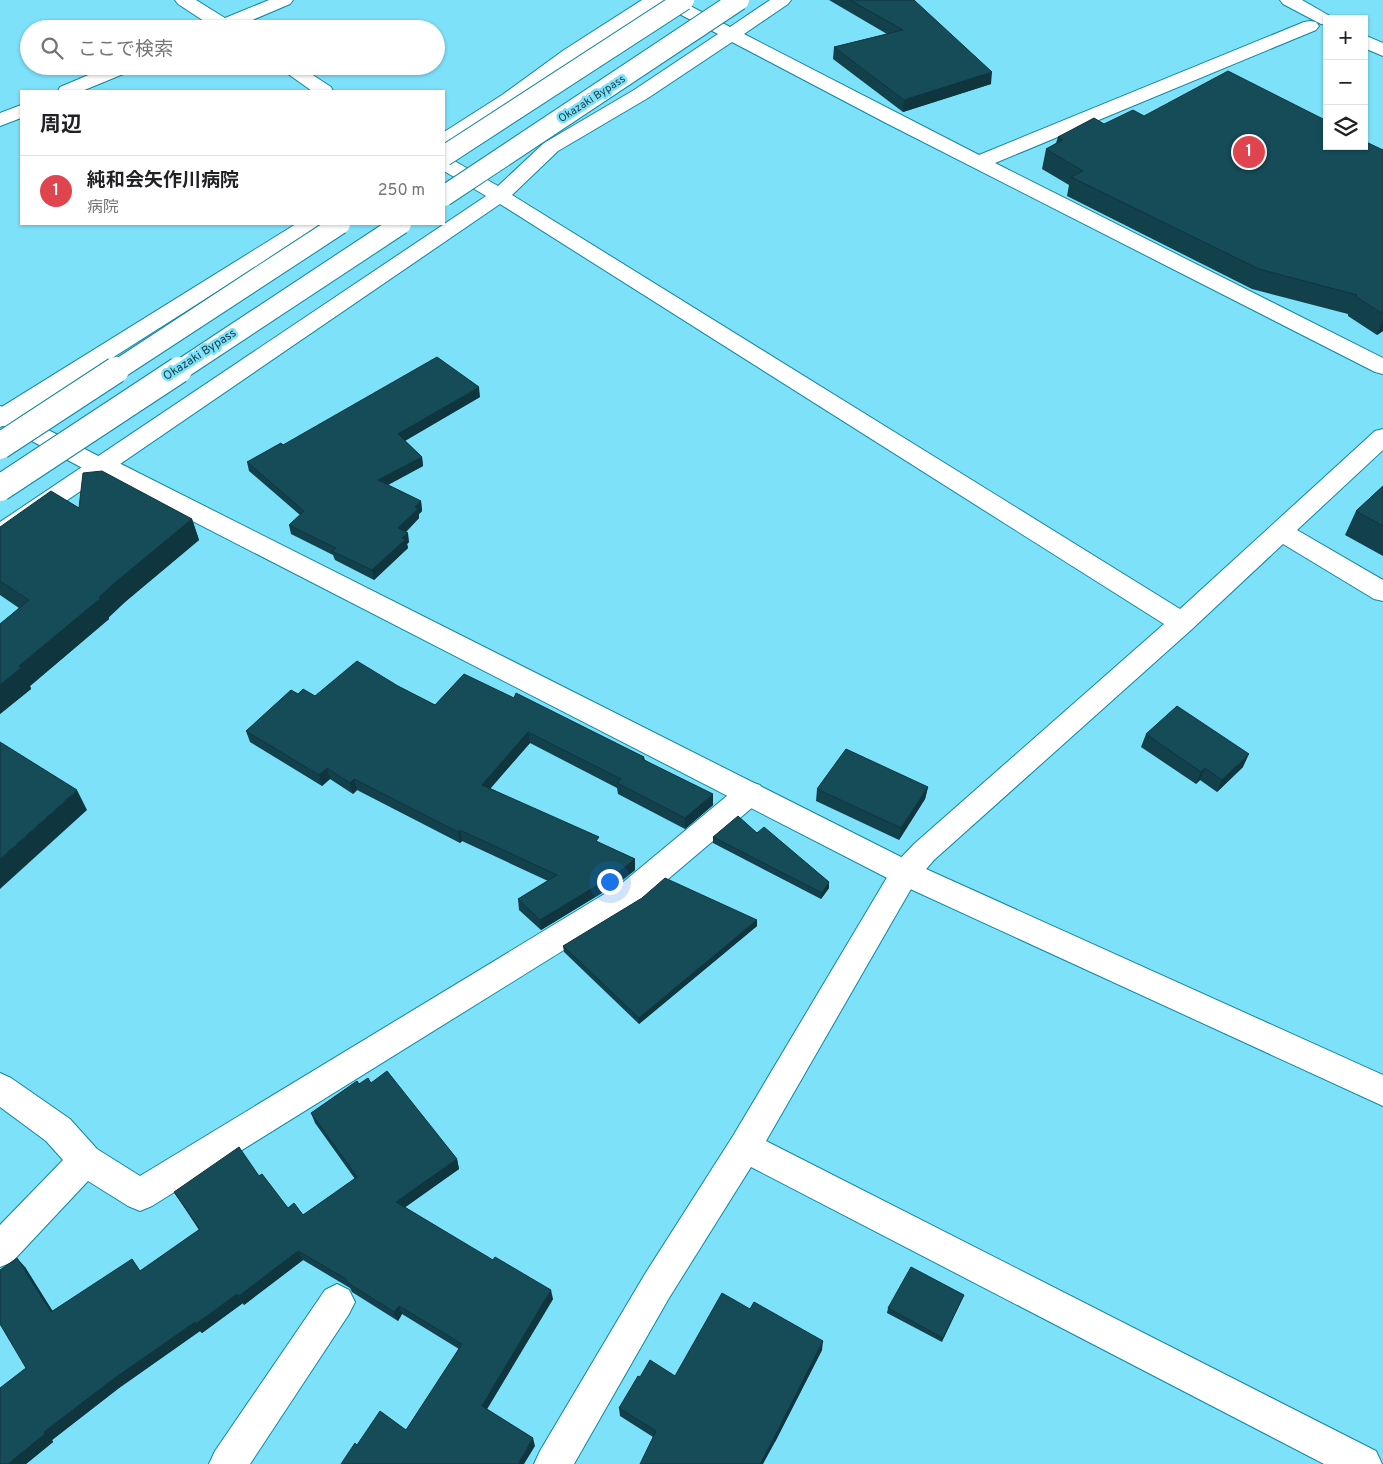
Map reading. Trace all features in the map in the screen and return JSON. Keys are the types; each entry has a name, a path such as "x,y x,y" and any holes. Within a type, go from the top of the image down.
{"main road":[{"path":"184,0 212,20"},
{"path":"240,20 284,0"},
{"path":"445,139 508,99 570,54 654,0"},
{"path":"666,0 979,162 1383,367"},
{"path":"445,155 684,0"},
{"name":"Okazaki Bypass","path":"445,195 610,88 739,0"},
{"path":"0,534 498,196 551,147 641,94 782,0"},
{"path":"979,162 1318,23 1289,0"},
{"path":"1368,42 1383,50"},
{"path":"69,90 105,75"},
{"path":"300,75 322,90"},
{"path":"0,120 20,111"},
{"path":"445,164 1182,623"},
{"path":"1,416 308,225"},
{"path":"0,446 338,225"},
{"name":"Okazaki Bypass","path":"0,488 399,225"},
{"path":"1,416 98,466 109,468 905,873 1383,1091"},
{"path":"553,1464 657,1286 745,1146 905,873 924,852 1182,623 1383,437"},
{"path":"1281,532 1383,592"},
{"path":"0,1088 58,1130 85,1160 140,1195 631,893 750,793"},
{"path":"745,1146 1363,1464"},
{"path":"0,1250 85,1160"},
{"path":"228,1464 337,1302"}],"building":[{"path":"850,0 914,0 992,72 904,100 834,47 903,30"},
{"path":"1228,71 1323,119 1323,150 1368,150 1368,143 1383,150 1383,314 1355,296 1357,295 1259,269 1071,177 1083,171 1046,149 1063,140 1058,137 1094,118 1104,124 1133,110 1144,116"},
{"path":"437,357 479,387 398,434 422,457 378,480 421,501 415,507 418,509 398,528 408,533 402,538 406,539 372,570 332,551 336,548 289,525 304,511 247,462 281,443 283,445"},
{"path":"102,471 192,519 117,581 99,597 101,598 19,666 21,668 0,685 0,624 29,600 0,581 0,527 51,491 79,508 83,473"},
{"path":"1383,486 1383,526 1356,511"},
{"path":"357,661 398,686 435,705 464,674 514,698 516,693 713,794 685,818 617,783 621,779 528,732 482,785 599,837 596,841 635,859 619,872 540,920 518,899 557,875 460,830 458,832 354,779 350,783 327,768 319,775 246,731 291,690 298,694 303,689 315,696"},
{"path":"1177,706 1249,754 1222,780 1205,768 1201,772 1146,734"},
{"path":"0,742 77,790 0,859"},
{"path":"846,749 928,787 901,828 817,789"},
{"path":"738,816 757,833 764,827 829,882 822,893 713,837"},
{"path":"665,878 757,920 639,1018 563,946 642,898"},
{"path":"387,1071 457,1159 396,1202 493,1260 495,1257 551,1290 482,1406 533,1438 518,1464 341,1464 355,1443 357,1445 380,1411 406,1430 462,1344 399,1306 394,1312 348,1283 346,1279 298,1251 239,1296 237,1294 112,1380 44,1432 45,1434 8,1464 0,1464 0,1388 26,1368 0,1324 0,1270 17,1258 51,1312 132,1259 140,1271 200,1229 174,1192 239,1147 259,1176 262,1174 288,1208 294,1203 303,1215 357,1177 311,1113 357,1081 359,1084 368,1078 371,1083"},
{"path":"911,1267 964,1295 943,1338 888,1308"},
{"path":"722,1293 750,1309 754,1302 823,1341 760,1464 640,1464 656,1431 619,1408 650,1360 675,1376"}],"place":[{"name":"純和会矢作川病院","path":"1249,152"}]}
